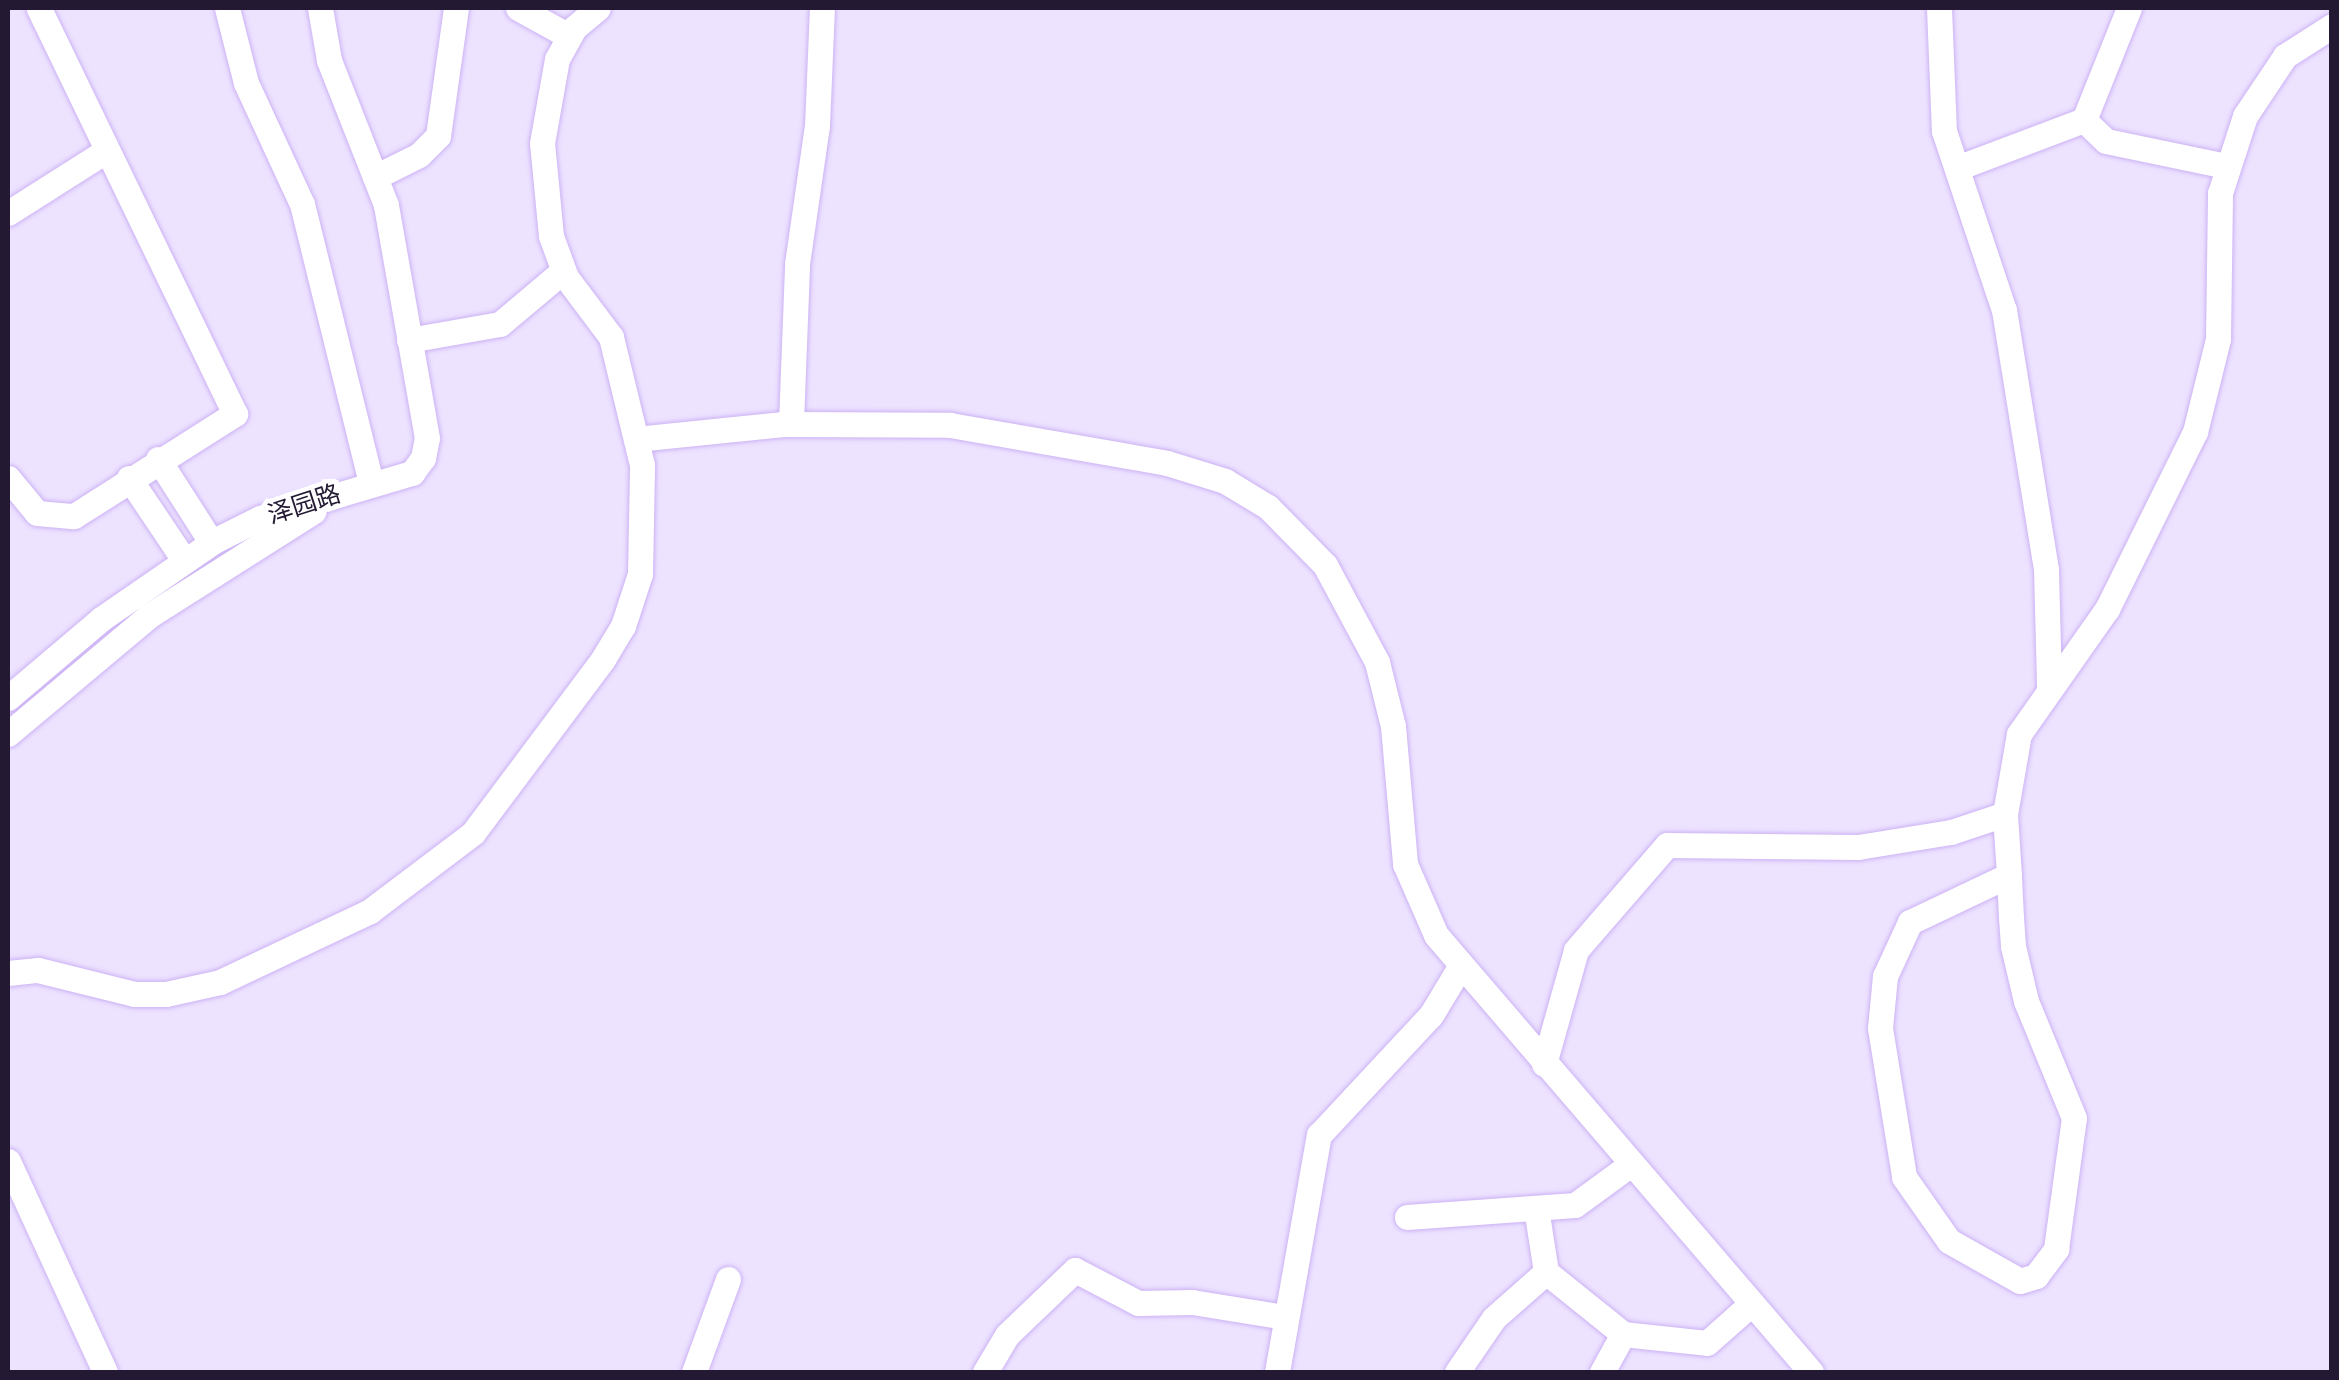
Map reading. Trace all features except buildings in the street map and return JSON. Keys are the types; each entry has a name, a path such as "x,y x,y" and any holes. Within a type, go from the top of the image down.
{"street":[{"path":"8,478 37,513 58,518 74,516 158,459 235,414 104,152 39,8"},
{"path":"227,8 242,73 302,204 362,485 412,473 426,448 386,205 329,60 320,8"},
{"path":"518,8 570,36"},
{"path":"8,973 51,972 134,994 200,988 370,911 448,856 485,817 623,626 644,547 636,439 611,337 563,271 546,214 542,144 551,76 570,36 598,8"},
{"path":"791,424 797,264 819,107 822,8"},
{"path":"1939,8 1939,93 1957,168 2004,310 2046,570 2049,686"},
{"path":"1957,168 2084,120 2129,8"},
{"path":"375,178 419,156 438,136 460,9"},
{"path":"2009,875 1910,922 1885,976 1880,1028 1904,1177 1949,1240 2020,1281 2036,1276 2056,1249 2074,1118 2022,987 2006,814 2019,734 2049,686 2107,609 2194,432 2218,339 2217,222 2227,166 2273,69 2332,26"},
{"path":"2084,120 2106,141 2227,166"},
{"path":"8,213 104,152"},
{"path":"409,340 500,324 563,271"},
{"path":"636,439 791,424 938,424 1149,460 1225,481 1268,507 1324,566 1366,636 1393,726 1405,864 1423,914 1460,967 1810,1372"},
{"path":"158,459 212,542"},
{"path":"129,478 184,560"},
{"name":"泽园路","path":"8,698 212,542 260,518 362,485"},
{"name":"泽园路","path":"8,734 150,615 362,485"},
{"path":"1544,1064 1576,950 1667,845 1858,847 1951,832 2006,814"},
{"path":"1277,1372 1319,1135 1431,1015 1460,967"},
{"path":"8,1161 105,1372"},
{"path":"1407,1217 1536,1208 1588,1200 1631,1164"},
{"path":"1536,1208 1546,1272 1623,1334 1707,1343 1751,1304"},
{"path":"984,1372 1007,1335 1075,1270 1138,1302 1192,1302 1285,1317"},
{"path":"1458,1372 1494,1318 1546,1272"},
{"path":"694,1372 728,1279"},
{"path":"1602,1372 1623,1334"}]}
